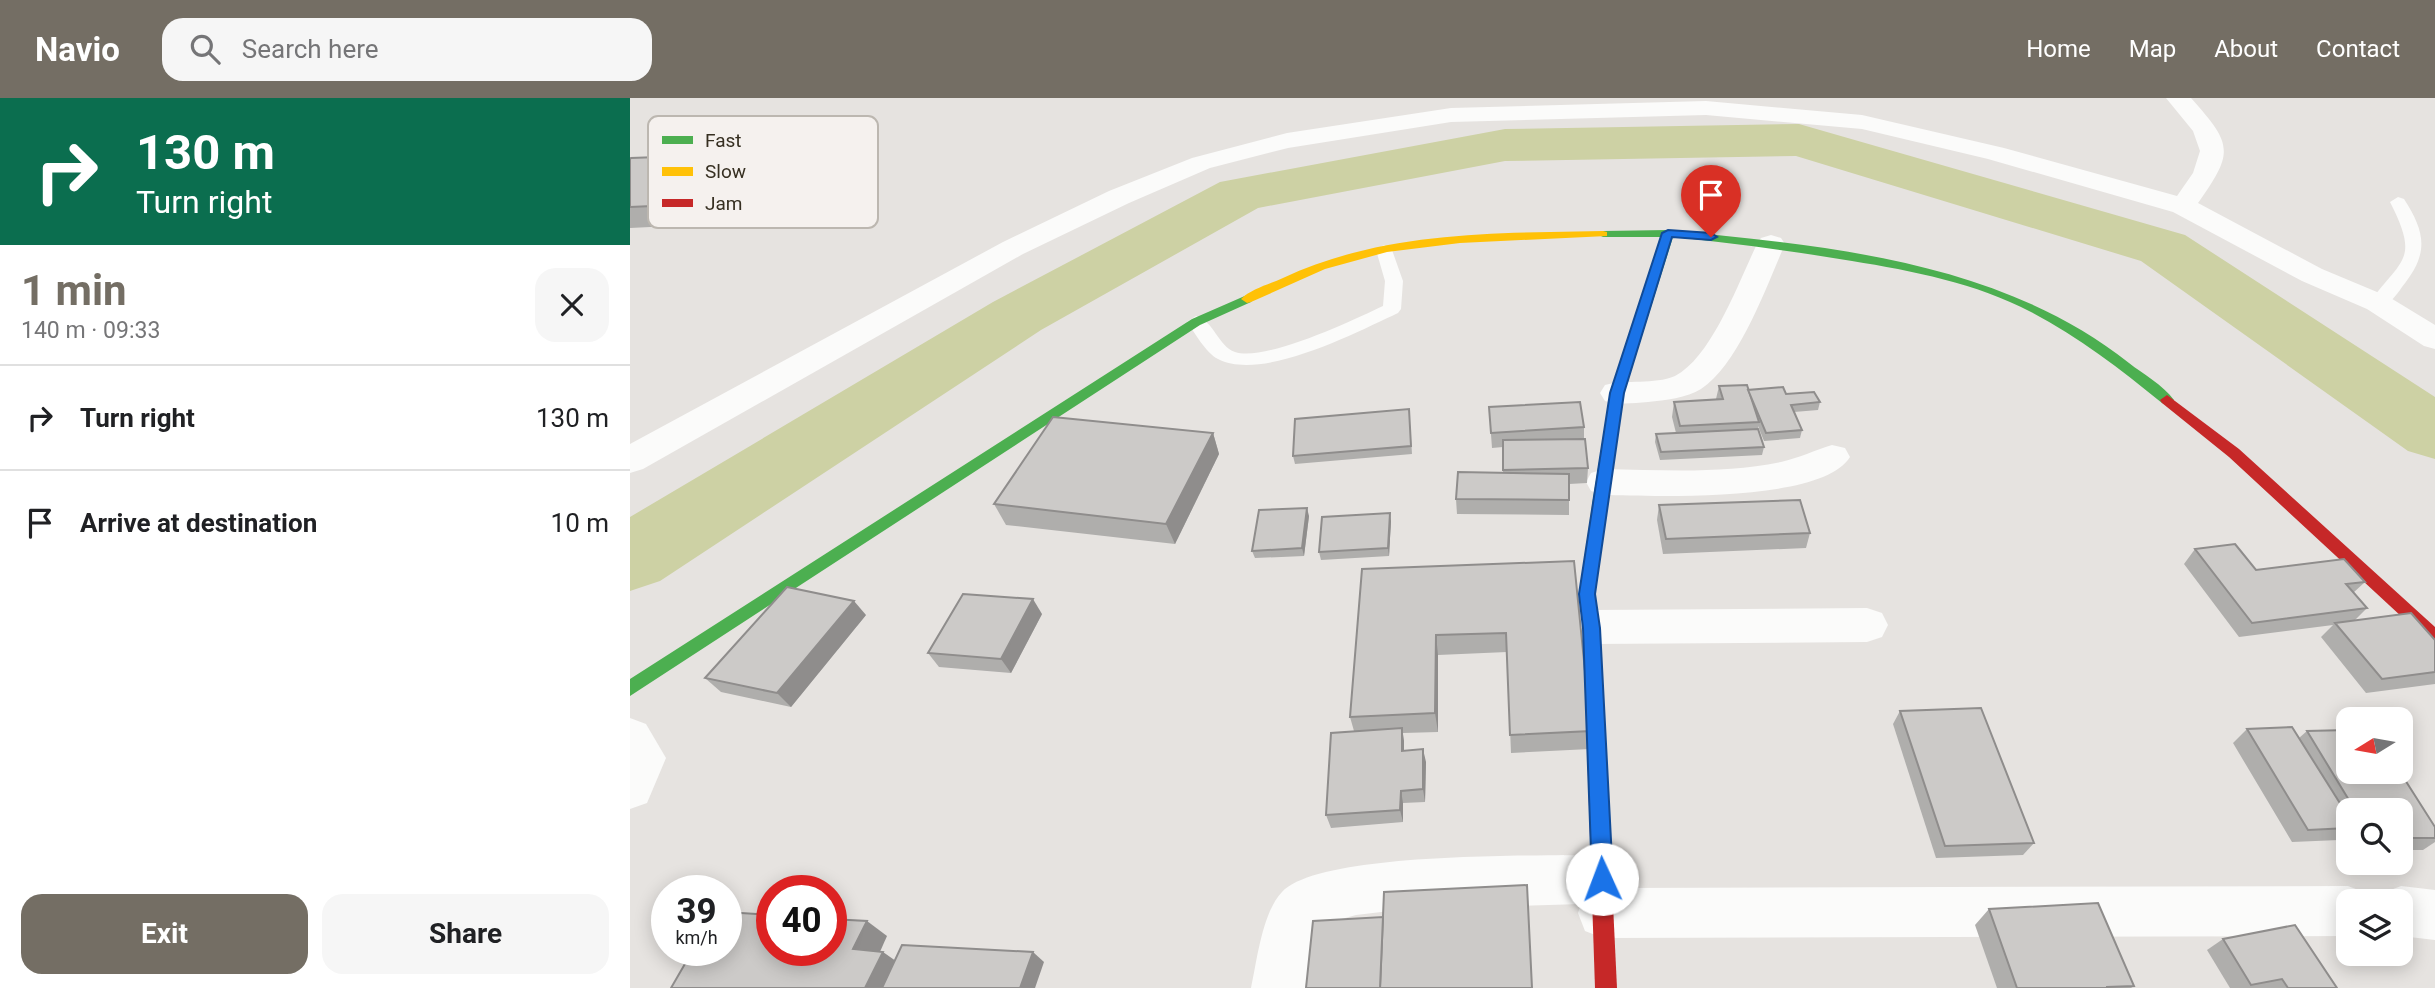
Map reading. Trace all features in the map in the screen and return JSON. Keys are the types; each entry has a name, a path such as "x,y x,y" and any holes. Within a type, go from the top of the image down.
{"street":[{"path":"2178,98 2196,118 2214,146 2214,162 2183,206"},
{"path":"630,460 1013,248 1119,197 1201,163 1287,141 1450,107 1618,103 1706,108 1862,122 1995,153 2183,206 2312,275 2378,303 2435,339"},
{"path":"1606,988 1592,628 1587,594 1617,393 1668,233"},
{"path":"630,688 1196,322 1322,265 1384,250 1460,239 1668,233 1772,244 1903,266 1965,282 2047,316 2106,351 2234,453 2435,637"},
{"path":"1617,393 1665,389 1689,382 1716,357 1772,244"},
{"path":"1604,482 1682,484 1739,480 1808,468 1832,457"},
{"path":"1592,628 1867,625"},
{"path":"630,737 643,758 630,788"},
{"path":"1278,988 1291,926 1301,908 1319,899 1374,887 1603,896 2336,911"},
{"path":"2413,912 2435,915"}],"lane":[{"path":"2378,303 2403,278 2412,255 2413,232 2398,202"},
{"path":"1196,322 1226,355 1249,359 1304,347 1392,309 1394,281 1384,250"}],"building":[{"path":"648,157 648,206 630,207 631,158"},
{"path":"1747,385 1759,422 1680,426 1674,402 1723,399 1719,386"},
{"path":"1783,387 1786,394 1814,392 1820,402 1791,405 1802,430 1766,433 1748,390"},
{"path":"1580,402 1584,427 1491,433 1489,407"},
{"path":"1409,409 1411,446 1293,456 1295,419"},
{"path":"1053,417 1213,433 1166,524 994,504"},
{"path":"1758,429 1764,447 1661,452 1656,434"},
{"path":"1585,439 1588,468 1503,470 1503,440"},
{"path":"1458,472 1569,474 1569,500 1456,499"},
{"path":"1800,500 1810,533 1666,539 1659,505"},
{"path":"1307,508 1302,548 1252,551 1259,510"},
{"path":"1390,513 1388,548 1319,552 1322,517"},
{"path":"2235,544 2256,570 2344,559 2365,582 2346,584 2367,608 2252,623 2195,549"},
{"path":"1574,561 1591,731 1510,735 1506,633 1436,635 1435,713 1350,717 1362,569"},
{"path":"787,587 854,601 777,693 705,678"},
{"path":"963,594 1033,599 1001,659 928,653"},
{"path":"2411,613 2435,640 2435,672 2382,679 2335,623"},
{"path":"1981,708 2034,843 1945,846 1900,711"},
{"path":"2292,727 2337,798 2336,829 2308,830 2247,729"},
{"path":"1402,728 1402,751 1423,749 1423,789 1401,791 1400,810 1326,815 1331,733"},
{"path":"2336,730 2336,779 2307,731"},
{"path":"2339,784 2408,784 2435,827 2435,838 2413,838 2413,798 2348,798"},
{"path":"1527,885 1532,988 1380,988 1384,892"},
{"path":"2098,903 2134,986 2017,988 1989,909"},
{"path":"742,913 756,914 756,966 847,966 847,920 867,921 853,949 883,952 865,988 671,988 684,966 742,966"},
{"path":"1383,917 1380,988 1306,988 1313,921"},
{"path":"2295,925 2337,988 2288,988 2282,979 2251,985 2223,939"},
{"path":"902,945 1033,952 1020,988 882,988"}],"waterway":[{"path":"630,558 1017,316 1241,194 1505,145 1799,140 2163,248 2435,433"}],"traffic: fast":[{"path":"1603,234 1668,233 1771,244 1903,266 1977,285 2035,309 2106,351 2167,400"},
{"path":"1600,505 1617,393 1668,233"},
{"path":"630,688 1196,322 1247,299"}],"traffic: slow":[{"path":"1247,299 1321,266 1387,248 1460,239 1603,234"},
{"path":"1595,716 1592,627 1587,594 1600,505"}],"traffic: jam":[{"path":"2167,400 2234,453 2435,637"},
{"path":"1595,716 1606,988"}],"route":[{"path":"1602,879 1592,628 1587,594 1617,393 1668,233 1711,237"}]}
